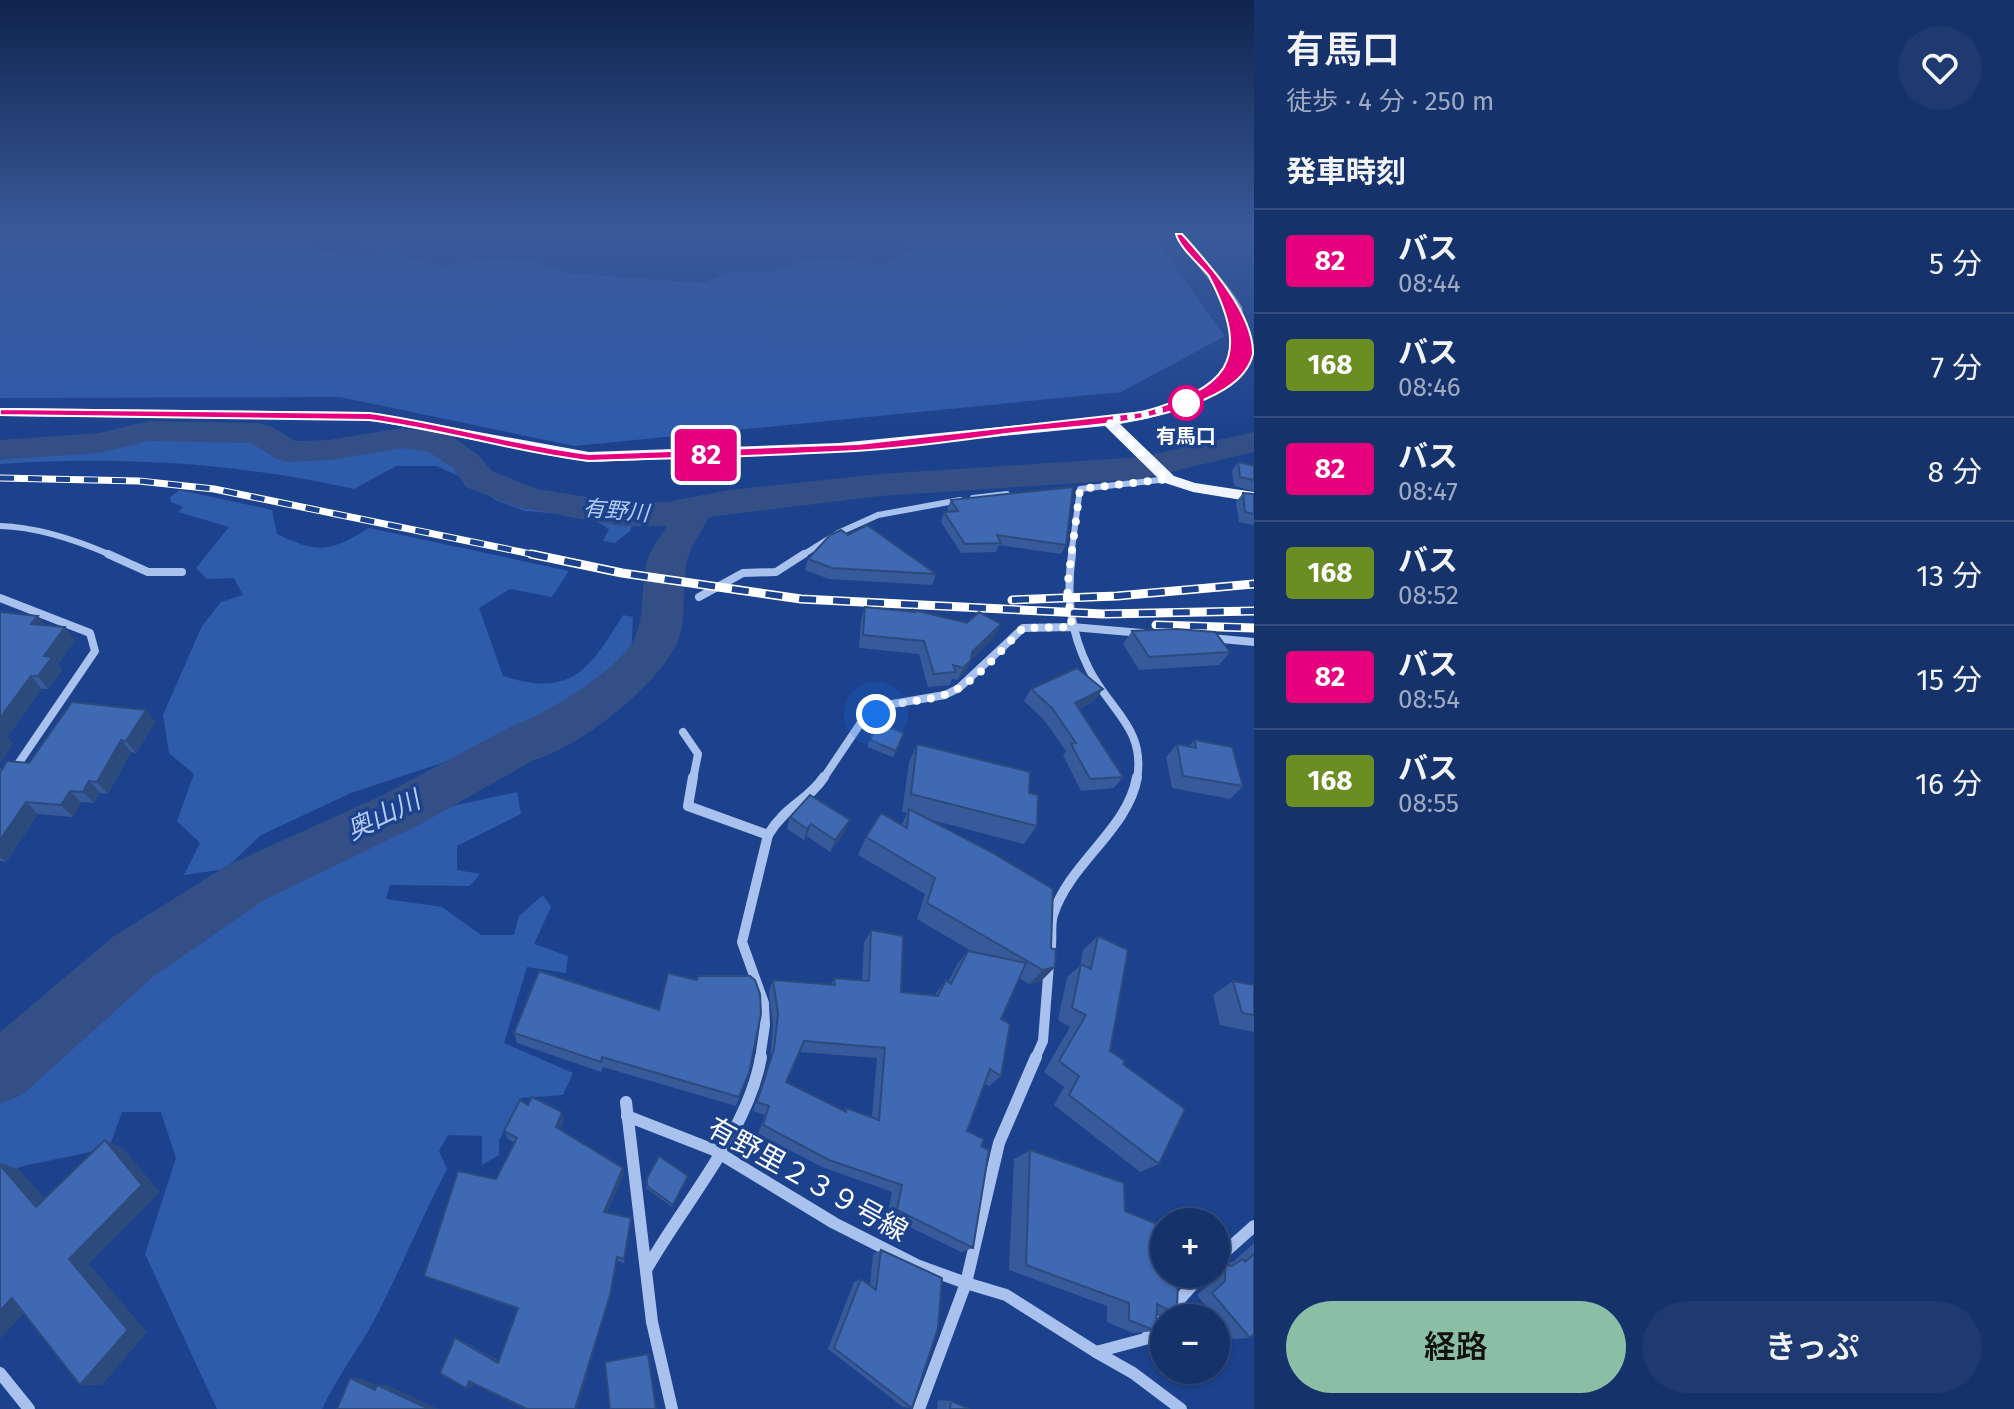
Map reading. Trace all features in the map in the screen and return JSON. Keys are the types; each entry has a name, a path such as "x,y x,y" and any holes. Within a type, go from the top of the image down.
{"main road":[{"path":"0,412 369,416 414,422 548,452 589,457 858,448 1144,415 1199,398 1228,382 1245,364 1250,342 1243,315 1234,301"},
{"path":"1107,420 1164,476 1193,487 1254,497"}],"street":[{"path":"1065,490 1164,476"},
{"path":"919,1409 966,1283 999,1143 1043,1041 1053,915 1073,879 1134,795 1139,770 1141,757 1132,732 1090,671 1072,627 1067,589 1080,489"},
{"path":"699,597 743,573 776,572 838,533 878,515 923,505 1020,493"},
{"path":"0,526 28,527 52,537 79,541 148,572 182,572"},
{"path":"0,608 4,598 90,633 95,651 9,778"},
{"path":"672,1409 652,1322 646,1270 665,1234 705,1180 746,1105 760,1061 766,1028 758,981 741,941 768,835 780,815 818,787 860,724 892,704 945,695 959,688 1023,628 1072,627 1159,635"},
{"path":"1204,637 1254,642"},
{"path":"683,732 698,754 688,806 768,835"},
{"name":"有野里２３９号線","path":"646,1270 627,1109 718,1153 834,1223 919,1266 1006,1295 1133,1373 1181,1409"},
{"path":"1230,1247 1254,1226"},
{"path":"1096,1352 1145,1339 1190,1288"},
{"path":"0,1373 29,1409"}],"shaded area":[{"path":"0,301 1200,301 1225,336 1121,392 574,446 340,397 0,398"},
{"path":"157,424 252,426 289,456 326,454 423,435 458,443 473,452 488,470 532,490 634,507 631,530 615,543 603,541 609,529 588,516 525,511 495,500 470,481 436,466 396,466 354,489 266,473 178,464 89,461 0,464 0,445 40,446"},
{"path":"180,490 272,510 277,534 304,545 334,546 369,528 569,571 552,597 510,589 479,608 503,676 546,683 562,681 576,674 600,651 623,615 633,617 631,656 575,710 517,730 466,755 351,793 261,835 225,869 184,875 200,843 177,821 194,774 169,753 163,715 202,626 221,602 243,595 234,578 207,579 196,568 229,527 178,512 183,507 171,502 170,497"},
{"path":"517,792 521,814 457,846 457,870 480,874 470,886 390,885 386,899 442,907 481,935 514,935 519,916 543,895 551,907 534,944 568,956 566,973 527,967 504,1043 573,1073 563,1095 521,1098 499,1141 499,1155 482,1165 482,1136 448,1135 439,1151 447,1169 378,1313 322,1409 217,1409 145,1254 176,1158 161,1112 122,1112 109,1148 19,1167 0,1181 0,1069 98,984 219,898 448,807"}],"building":[{"path":"1238,462 1254,466 1254,480 1240,477"},
{"path":"1073,487 1066,545 997,535 1001,543 965,544 944,512 958,511 951,500"},
{"path":"1243,493 1254,494 1254,514 1245,512"},
{"path":"867,525 936,574 832,568 808,559 830,535 841,530 848,535"},
{"path":"865,607 914,610 967,623 979,612 1001,624 972,652 971,660 963,668 953,665 956,672 934,674 924,641 863,635"},
{"path":"0,612 38,616 31,624 65,627 44,656 52,657 38,676 31,676 0,718"},
{"path":"1177,629 1215,632 1230,652 1149,657 1132,631"},
{"path":"1077,668 1103,689 1075,703 1123,777 1090,779 1071,744 1076,743 1052,708 1031,689"},
{"path":"72,702 146,710 126,741 121,740 97,782 89,781 83,792 70,791 61,805 26,802 0,840 0,773 7,761 29,763"},
{"path":"878,723 904,733 896,751 870,740"},
{"path":"1195,740 1232,747 1243,786 1183,776 1177,744 1196,748"},
{"path":"917,744 1030,772 1029,793 1038,795 1037,826 911,794"},
{"path":"810,795 850,820 835,840 811,824 807,829 790,817"},
{"path":"909,809 1053,889 1051,948 1056,950 1055,967 1043,970 927,903 935,878 866,837 881,813 907,828"},
{"path":"871,930 903,936 901,992 938,996 946,980 951,984 968,951 1026,963 1001,1019 1010,1024 1001,1076 990,1069 967,1131 984,1139 981,1146 989,1150 973,1248 897,1210 902,1185 829,1160 763,1125 769,1106 757,1102 774,1049 778,1013 773,980 835,985 834,978 869,981","holes":["804,1041 885,1048 879,1120 846,1108 846,1112 786,1082"]},
{"path":"1098,936 1128,950 1110,1051 1185,1109 1159,1164 1069,1095 1079,1076 1059,1061 1086,1015 1072,1008 1081,964 1091,969"},
{"path":"539,971 659,1010 668,973 697,980 698,976 750,976 755,980 760,994 761,1014 749,1073 739,1097 602,1057 601,1062 514,1033"},
{"path":"1233,981 1254,985 1254,1015 1242,1013"},
{"path":"532,1097 562,1112 556,1127 623,1168 604,1212 631,1218 624,1259 617,1257 610,1295 575,1409 527,1409 469,1381 466,1388 440,1373 455,1338 498,1363 518,1308 424,1276 458,1171 496,1179 517,1138 504,1131 520,1100 528,1105"},
{"path":"105,1140 142,1185 69,1259 128,1330 80,1385 12,1298 0,1311 0,1165 36,1207"},
{"path":"1030,1150 1124,1183 1125,1211 1150,1221 1150,1288 1178,1288 1177,1304 1150,1304 1150,1329 1129,1320 1129,1303 1026,1265"},
{"path":"659,1156 688,1176 673,1205 647,1186 647,1178"},
{"path":"881,1250 942,1278 938,1328 912,1408 834,1348 861,1279 876,1290"},
{"path":"1254,1254 1254,1334 1250,1338 1230,1314 1230,1304 1221,1304 1212,1293 1217,1288 1230,1288 1230,1265 1243,1259 1245,1262"},
{"path":"648,1354 656,1409 610,1409 605,1362"},
{"path":"350,1378 375,1390 377,1385 429,1409 337,1409"},
{"path":"951,1401 970,1409 950,1409"}],"waterway":[{"name":"有野川","path":"0,450 99,443 149,431 258,433 289,452 329,450 402,438 439,443 465,461 479,479 530,499 619,514 667,514 729,502 880,485 1141,468 1254,442"},
{"name":"奥山川","path":"0,1073 134,956 245,883 401,810 529,740 535,741 608,694 640,665 657,639 668,558 694,511"}],"railway":[{"path":"0,478 139,481 214,489 541,556"},
{"path":"531,554 622,573 801,599 1103,614 1254,611"},
{"path":"1012,600 1117,596 1254,584"},
{"path":"1156,625 1254,628"}],"bus line":[{"name":"82","path":"0,412 369,416 456,430 548,452 589,457 729,455 858,448 1144,415 1199,398 1220,388 1238,374 1248,357 1250,342 1247,326 1235,301"}],"place":[{"name":"有馬口","path":"1186,403"}],"route":[{"path":"876,714 892,704 945,695 959,688 1023,628 1072,627 1067,589 1080,489 1168,479 1107,420 1167,410 1191,401 1186,403"}]}
